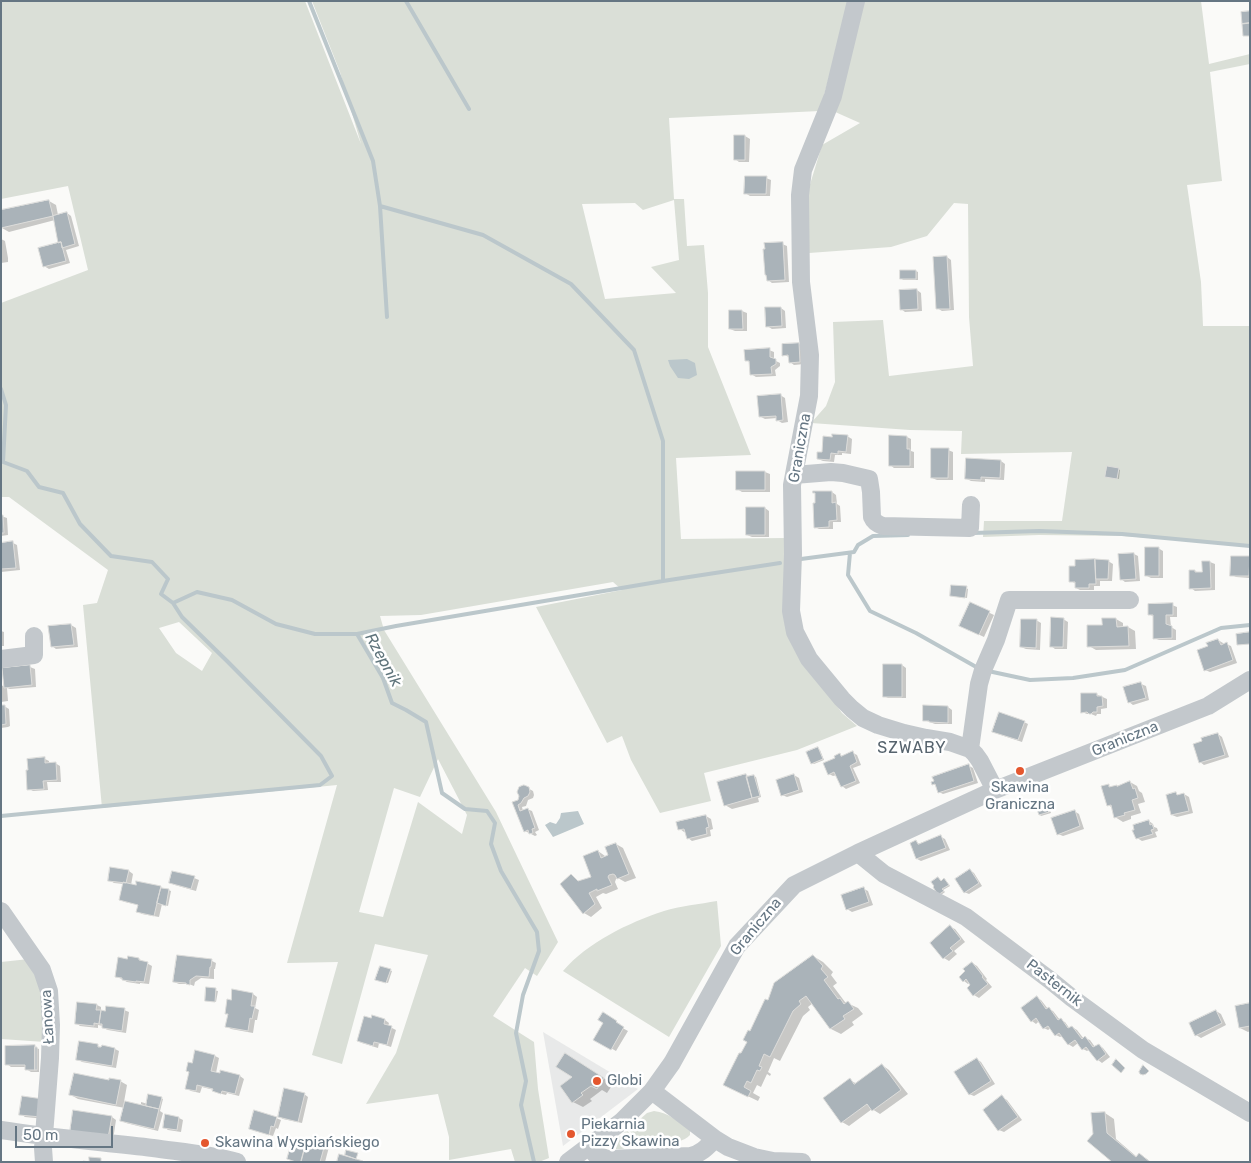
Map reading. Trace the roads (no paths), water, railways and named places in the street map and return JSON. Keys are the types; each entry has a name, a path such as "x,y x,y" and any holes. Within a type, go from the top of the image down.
{"street":[{"name":"Graniczna","path":"856,1 833,96 803,170 800,195 801,282 810,355 810,372 809,396 792,485 793,554 791,611 795,632 809,659 842,699 863,718 904,733 950,742 970,749"},
{"path":"794,475 831,472 869,479 872,517 876,523 883,526 970,528 971,505"},
{"path":"995,790 980,761 970,749 979,684 1009,600 1130,600"},
{"path":"1,658 34,655 34,636"},
{"name":"Graniczna","path":"568,1162 621,1122 652,1090 672,1063 737,946 794,885 858,853 995,790 1208,706 1250,680"},
{"name":"Pasternik","path":"858,853 884,874 966,917 1143,1050 1250,1113"},
{"name":"Łanowa","path":"1,911 42,970 49,991 51,1025 44,1162"},
{"path":"652,1090 728,1147 754,1157 773,1161 802,1162"},
{"path":"1,1130 191,1153 220,1157 237,1162"},
{"path":"589,1147 595,1154 606,1159 691,1156 706,1149 715,1139"}],"waterway":[{"path":"309,1 373,161 380,206 387,317"},
{"path":"406,1 469,109"},
{"path":"380,206 483,235 571,284 634,350 663,441 663,581"},
{"name":"Rzepnik","path":"1,389 6,405 3,462 27,471 39,487 63,493 80,524 111,556 152,562 168,579 161,594 173,603 197,592 232,600 276,624 315,634 357,634 383,678 392,703 426,722 442,793 465,809 487,811 495,823 491,844 501,871 537,932 539,951 523,995 516,1033 526,1081 521,1105 534,1162"},
{"path":"973,533 1039,531 1122,534 1250,546"},
{"path":"801,559 854,552 858,545 873,536 908,535"},
{"path":"850,553 848,575 870,611 916,633 978,668"},
{"path":"357,634 663,581 780,563"},
{"path":"1,816 320,785 332,776 321,756 182,617 173,603"},
{"path":"988,671 1030,680 1073,678 1125,670 1221,628 1250,625"}],"place":[{"name":"Skawina Graniczna","path":"1020,771"},
{"name":"Globi","path":"597,1081"},
{"name":"Piekarnia Pizzy Skawina","path":"571,1134"},
{"name":"Skawina Wyspiańskiego","path":"205,1143"}],"district":[{"name":"SZWABY","path":"912,748"}]}
